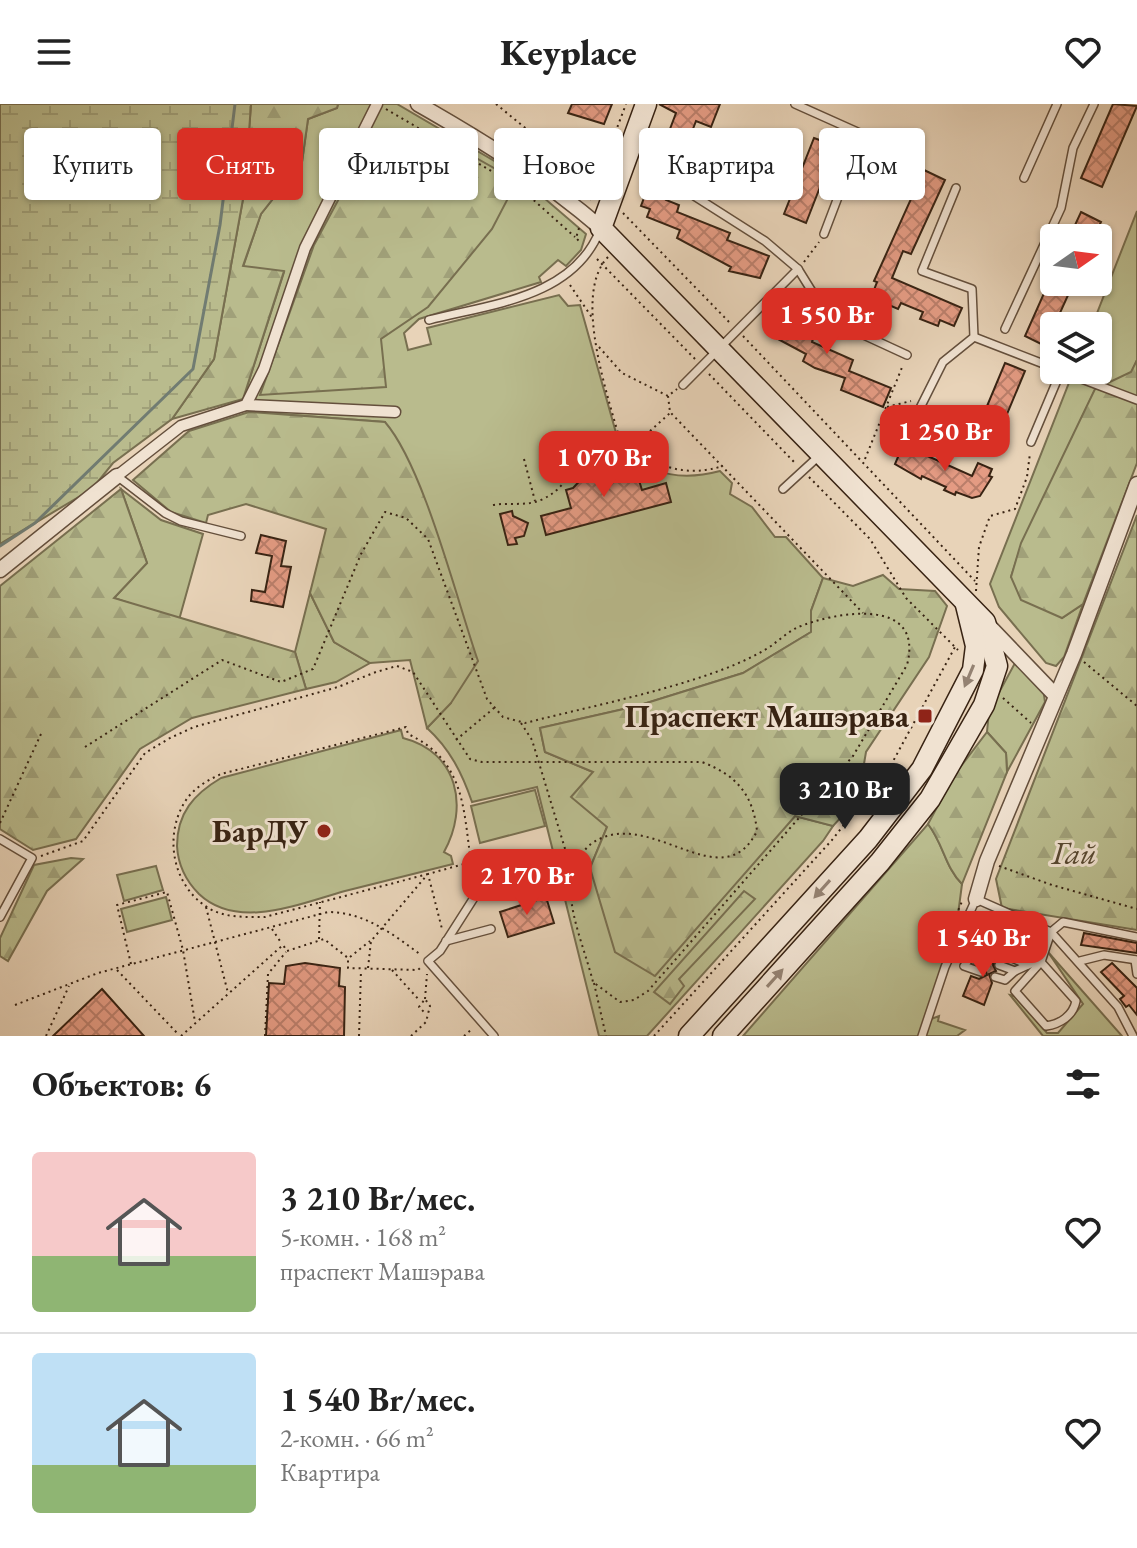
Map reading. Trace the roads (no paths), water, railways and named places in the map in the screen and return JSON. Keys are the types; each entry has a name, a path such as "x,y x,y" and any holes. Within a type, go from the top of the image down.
{"main road":[{"path":"646,104 601,228 975,612 997,666 984,705 960,750 906,831 723,1036"},
{"path":"689,1036 886,816 922,769 973,670 975,612"}],"street":[{"path":"246,405 264,369 305,248 377,104"},
{"path":"418,104 496,148 601,228"},
{"path":"0,570 181,426 246,405 395,412"},
{"path":"972,893 1074,654 1137,484"},
{"path":"975,612 1056,696"}],"lane":[{"path":"795,104 862,134 824,234"},
{"path":"1024,178 1057,104"},
{"path":"1005,329 1061,208 1073,148 1094,104"},
{"path":"956,188 922,271 972,289 974,337"},
{"path":"701,200 765,241 798,269 829,319 907,355"},
{"path":"429,320 546,290 564,277 589,251 601,228"},
{"path":"683,385 798,269"},
{"path":"974,337 1040,363"},
{"path":"950,444 926,434 917,414 943,362 974,337"},
{"path":"1031,442 1053,384"},
{"path":"1095,384 1137,400"},
{"path":"783,489 822,454"},
{"path":"117,476 181,521 241,536"},
{"path":"0,839 32,858 0,917"},
{"path":"494,1036 428,961 446,941 477,893 539,876"},
{"path":"922,1036 972,893 1051,932 1118,1007 1133,1036"},
{"path":"1041,960 1076,1001 1075,1009 1059,1025 1046,1026 1015,991 1041,960 1051,932 1063,922 1137,937"},
{"path":"446,941 491,929"},
{"path":"964,966 979,944 990,948"},
{"path":"1003,954 1028,965"},
{"path":"1080,961 1104,955 1136,960 1137,974"},
{"path":"970,958 986,960"},
{"path":"995,977 1005,980 1015,971 1041,960"},
{"path":"999,965 1015,971"},
{"path":"945,967 964,966 981,972"}],"waterway":[{"path":"0,546 35,523 193,369 220,225 235,104"}],"place":[{"name":"Праспект Машэрава","path":"925,716"},
{"name":"БарДУ","path":"324,831"}],"park label":[{"name":"Гай","path":"1074,853"}]}
